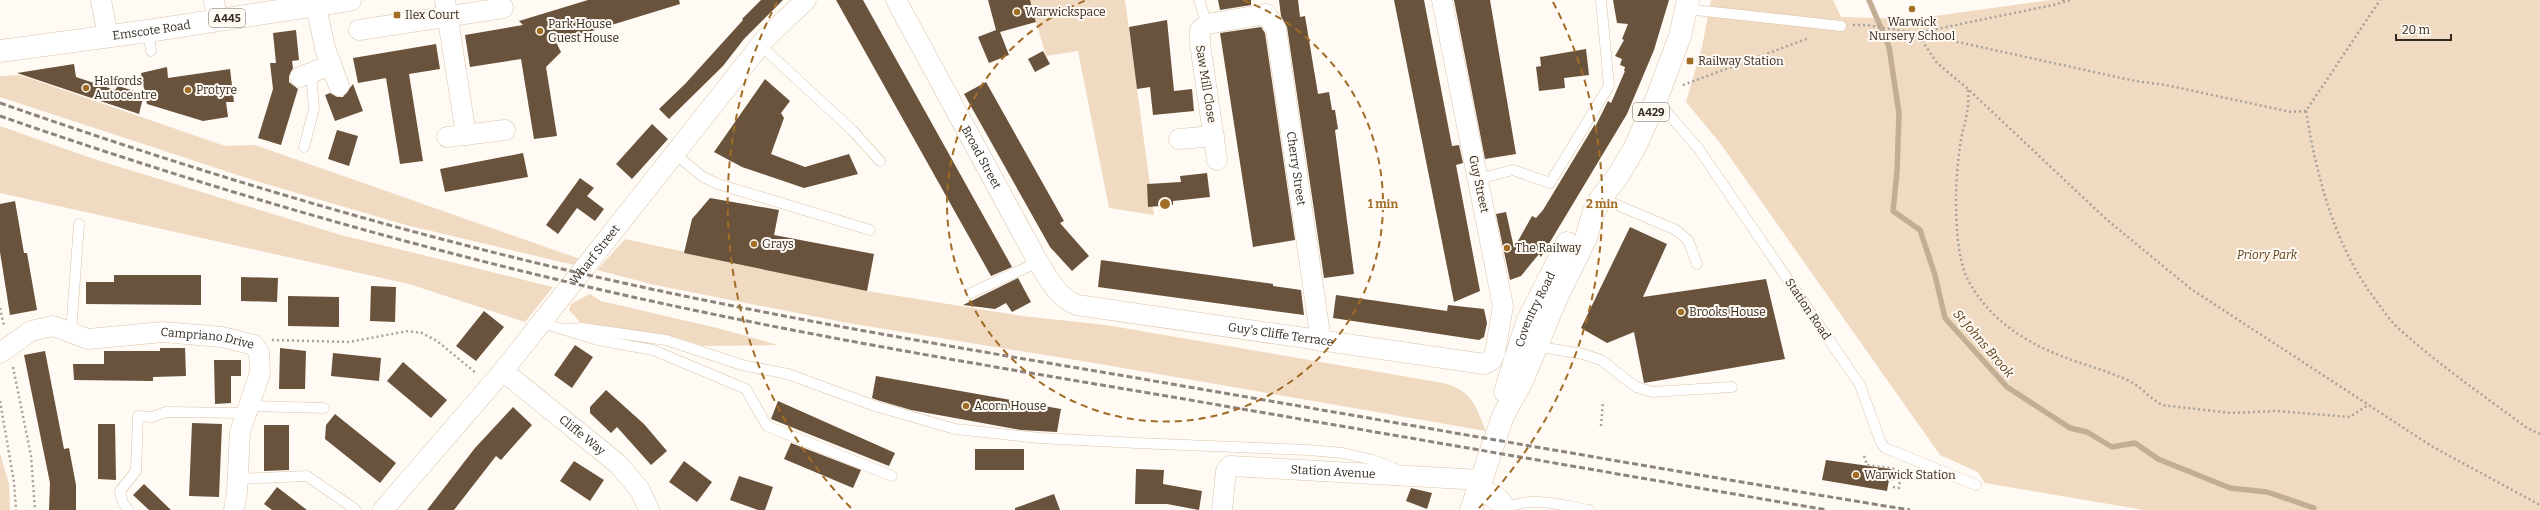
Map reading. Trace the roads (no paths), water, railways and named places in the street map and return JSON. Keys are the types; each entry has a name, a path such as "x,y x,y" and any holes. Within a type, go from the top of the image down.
{"main road":[{"name":"Emscote Road","path":"0,51 108,37 149,41 215,10 316,6 350,0"},
{"name":"Coventry Road","path":"1503,416 1505,391 1514,355 1527,322 1573,232 1597,206 1618,176 1634,149 1680,36 1687,4"},
{"name":"Coventry Road","path":"1471,510 1503,416 1537,346 1556,299 1586,238 1597,206"},
{"path":"1480,484 1499,500 1505,509"}],"street":[{"path":"101,0 108,37"},
{"name":"Wharf Street","path":"383,510 497,378 542,323 760,45 806,0"},
{"name":"Broad Street","path":"896,0 1038,262 1060,296 1077,305"},
{"name":"Guy Street","path":"1442,0 1503,306 1495,353 1492,360 1484,364"},
{"path":"316,6 325,48 339,86"},
{"path":"1207,24 1269,7"},
{"name":"Cherry Street","path":"1269,7 1276,29 1321,341"},
{"path":"359,30 446,8 503,8"},
{"path":"446,8 466,134"},
{"name":"Saw Mill Close","path":"1207,24 1203,26 1199,37 1217,160"},
{"path":"305,75 331,65"},
{"path":"447,137 505,130"},
{"name":"Saw Mill Close","path":"1180,139 1214,136"},
{"name":"Guy's Cliffe Terrace","path":"1077,305 1484,364"},
{"name":"Campriano Drive","path":"0,353 38,328 53,326 88,339 152,333 193,334 234,339 254,345 260,353 260,365 239,439 238,479 234,510"},
{"name":"Cliffe Way","path":"497,378 618,464 640,490 649,510"},
{"name":"Station Avenue","path":"1222,510 1226,471 1230,466 1413,476 1480,484"}],"lane":[{"path":"1199,0 1207,24"},
{"path":"1478,179 1513,170 1550,183 1609,86 1601,0"},
{"path":"1687,4 1841,26"},
{"path":"760,45 852,130 880,161"},
{"path":"304,147 314,109 305,75"},
{"name":"Station Road","path":"1654,102 1664,109 1698,148 1860,385 1881,443 1886,448 1976,485"},
{"path":"675,154 703,177 718,184 870,230"},
{"path":"1597,206 1676,230 1688,240 1698,264"},
{"path":"71,333 79,224"},
{"path":"970,293 1038,262"},
{"path":"542,323 566,329 598,340 653,350 746,389 767,426 892,476"},
{"path":"566,329 582,328 666,340 742,365 788,374 875,406 955,429 1040,438 1316,450 1372,460 1413,476"},
{"path":"1514,355 1527,344 1583,354 1600,360 1636,387 1652,392 1732,387"},
{"path":"128,510 122,503 120,491 136,471 138,416 152,417 166,412 324,408"},
{"path":"238,479 307,476 355,509"},
{"path":"1505,509 1516,503 1533,500 1589,510"}],"waterway":[{"name":"St Johns Brook","path":"1869,0 1889,47 1899,113 1897,172 1893,211 1920,230 1935,275 1945,318 2007,387 2070,428 2087,432 2112,447 2135,443 2158,459 2230,488 2267,492 2314,508"}],"railway":[{"path":"0,103 214,174 357,216 502,255 654,290 972,350 1910,510"},
{"path":"0,116 69,140 278,205 488,263 636,298 790,330 945,358 1827,510"}],"place":[{"name":"Warwick Nursery School","path":"1912,9"},
{"name":"Warwickspace","path":"1017,12"},
{"name":"Ilex Court","path":"397,15"},
{"name":"Park House Guest House","path":"540,31"},
{"name":"Railway Station","path":"1690,61"},
{"name":"Halfords Autocentre","path":"86,88"},
{"name":"Protyre","path":"188,90"},
{"name":"Grays","path":"754,244"},
{"name":"The Railway","path":"1507,248"},
{"name":"Brooks House","path":"1681,312"},
{"name":"Acorn House","path":"966,406"},
{"name":"Warwick Station","path":"1856,475"}],"park label":[{"name":"Priory Park","path":"2267,255"}]}
